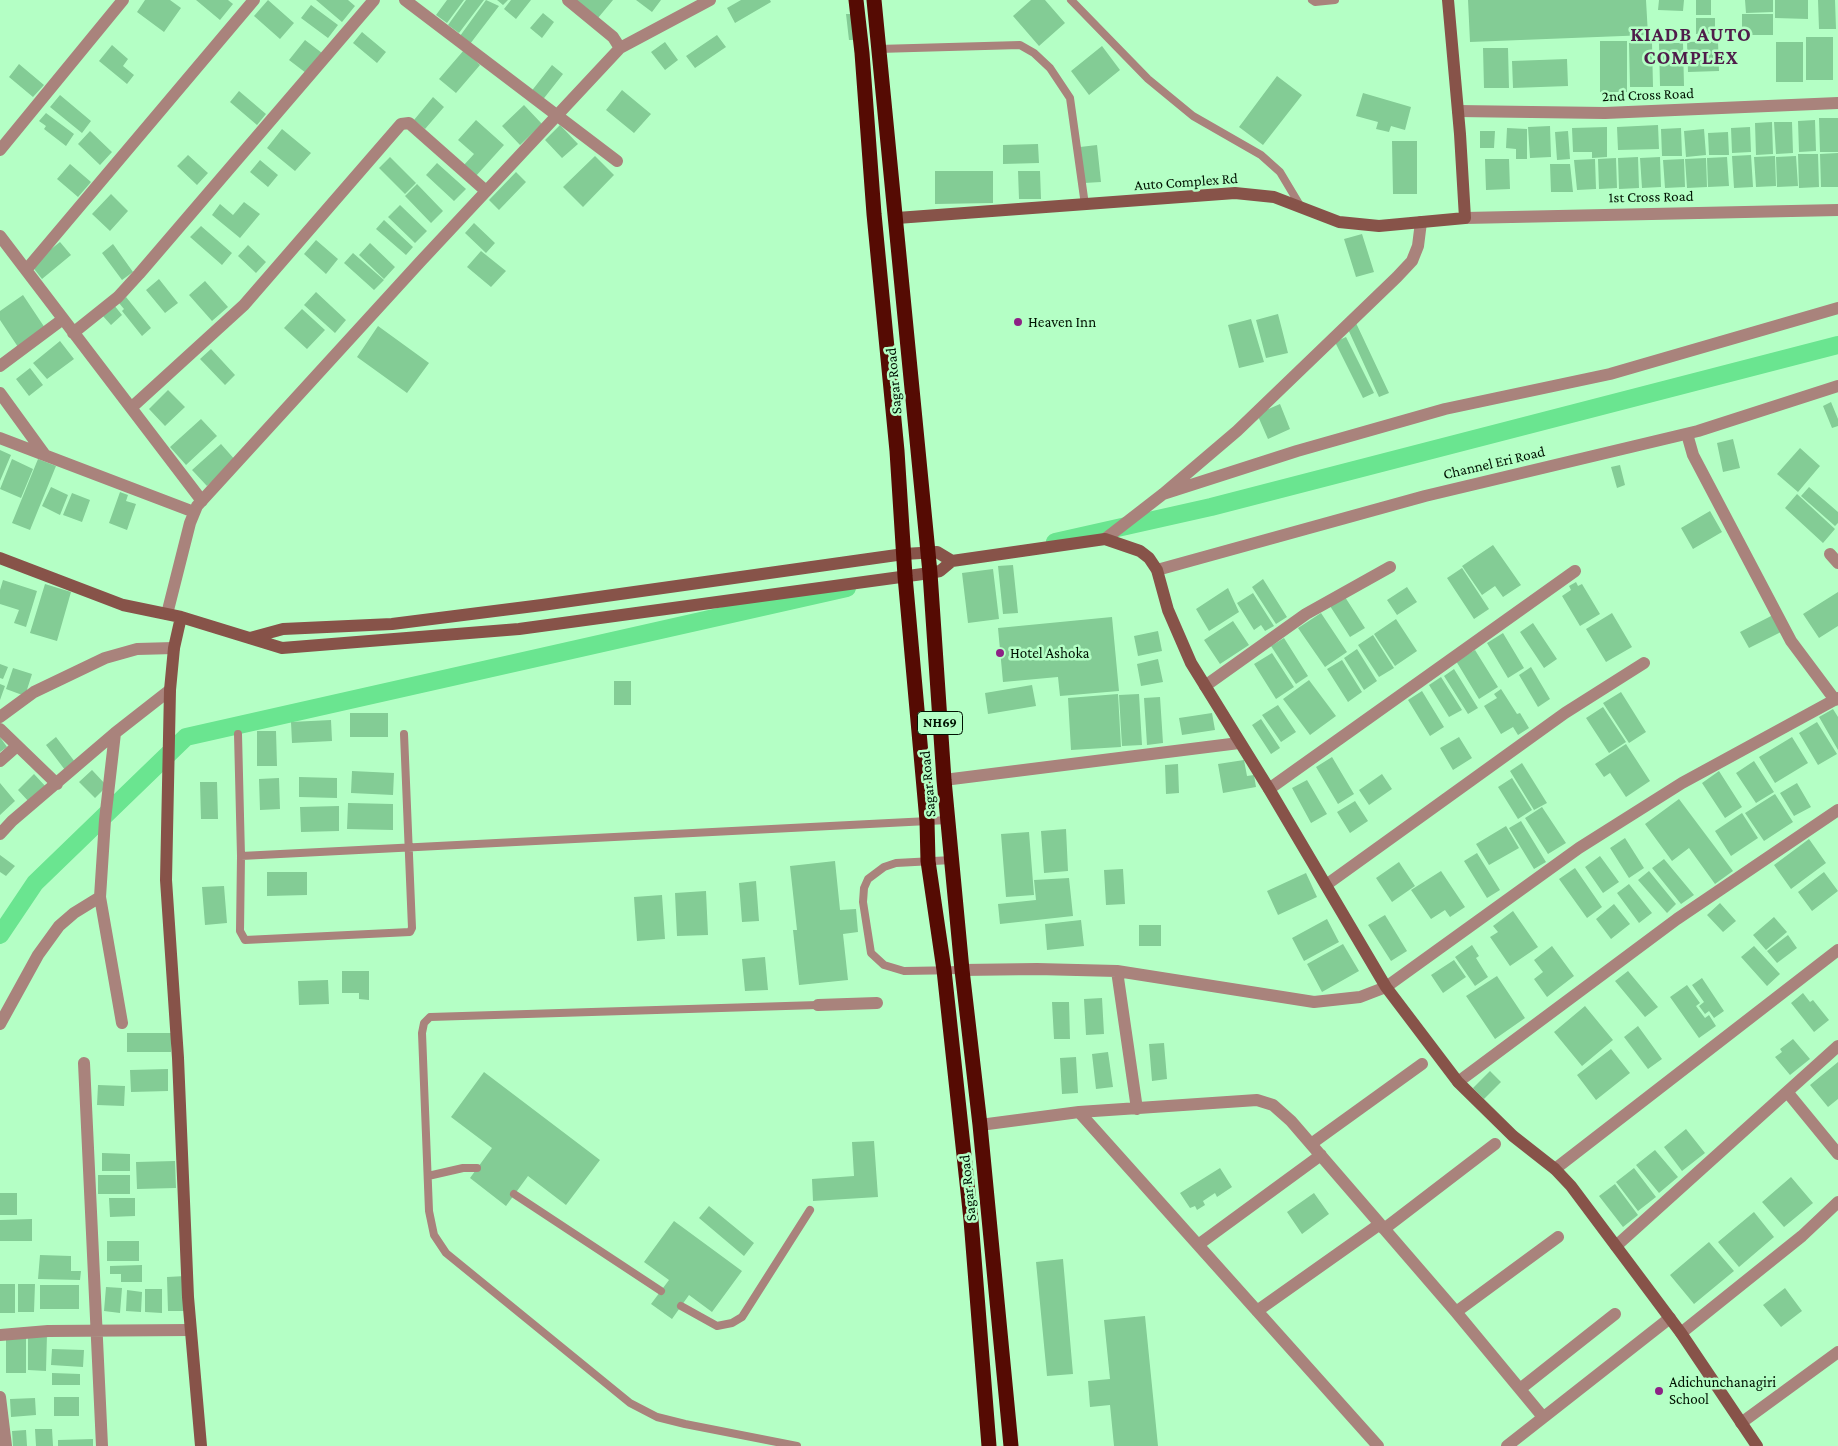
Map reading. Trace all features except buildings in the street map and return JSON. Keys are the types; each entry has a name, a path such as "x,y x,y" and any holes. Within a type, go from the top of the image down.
{"highway":[{"name":"Sagar Road","path":"856,0 862,53 874,214 898,451 905,576 927,821 928,861 944,970 971,1220 989,1446"},
{"name":"Sagar Road","path":"874,0 897,218 930,573 944,780 962,970 980,1125 1012,1446"}],"street":[{"path":"0,150 123,0"},
{"path":"26,270 254,0"},
{"path":"73,333 118,297 140,274 374,0"},
{"path":"405,0 617,161"},
{"path":"568,0 613,37 620,48"},
{"path":"167,614 194,512 202,501 486,191 620,48 710,0"},
{"path":"1448,0 1465,218"},
{"name":"2nd Cross Road","path":"1458,111 1605,113 1838,103"},
{"path":"131,408 244,305 402,124 409,123 486,191"},
{"name":"Auto Complex Rd","path":"897,218 1235,193 1274,197 1339,222 1379,226 1465,218"},
{"name":"1st Cross Road","path":"1465,218 1838,210"},
{"path":"1105,539 1163,494 1237,431 1397,277 1412,261 1418,246 1421,222"},
{"path":"0,236 202,501"},
{"path":"1163,494 1297,451 1445,409 1610,374 1838,308"},
{"path":"0,366 63,320"},
{"name":"Channel Eri Road","path":"1157,570 1425,496 1687,434 1838,386"},
{"path":"0,393 45,455"},
{"path":"962,970 1117,971 1314,1002 1360,997 1386,987 1579,848 1682,784 1837,699 1791,641 1693,454 1687,434"},
{"path":"0,438 194,512"},
{"path":"0,558 123,605 181,617 282,648 519,629 930,573 940,571 952,561 1105,539 1140,551 1149,558 1157,570 1168,610 1191,663 1269,789 1386,987 1458,1082 1513,1136 1555,1169 1571,1186 1681,1333 1757,1446"},
{"path":"250,638 283,629 392,624 927,551 942,554 952,561"},
{"path":"1205,686 1306,614 1390,568"},
{"path":"1269,789 1575,571"},
{"path":"181,617 174,648 170,690 166,880 178,1058 190,1330 201,1446"},
{"path":"0,717 34,692 105,658 137,649 174,648"},
{"path":"1326,885 1565,713 1644,663"},
{"path":"0,834 12,821 115,733 170,690"},
{"path":"0,729 57,784"},
{"path":"115,733 105,820 100,898 122,1023"},
{"path":"944,780 1239,743"},
{"path":"0,761 17,746"},
{"path":"1458,1082 1677,919 1838,810"},
{"path":"0,1024 38,955 60,926 74,913 100,898"},
{"path":"1555,1169 1838,950"},
{"path":"1117,971 1137,1109"},
{"path":"818,1004 877,1003"},
{"path":"1616,1246 1838,1046"},
{"path":"84,1063 102,1446"},
{"path":"1311,1144 1422,1064"},
{"path":"1788,1093 1838,1154"},
{"path":"980,1125 1079,1112 1257,1100 1273,1105 1321,1155 1456,1312 1543,1417"},
{"path":"1079,1112 1378,1446"},
{"path":"1257,1311 1382,1226 1495,1144"},
{"path":"1198,1245 1321,1155"},
{"path":"1681,1333 1802,1236 1838,1202"},
{"path":"1456,1312 1558,1237"},
{"path":"1520,1389 1615,1314"},
{"path":"1507,1446 1670,1318"},
{"path":"0,1335 48,1331 190,1330"},
{"path":"1741,1423 1838,1352"},
{"path":"0,1397 4,1440"}],"lane":[{"path":"1071,0 1148,79 1178,104 1193,116 1261,154 1280,172 1301,207"},
{"path":"1312,0 1330,2 1335,0"},
{"path":"878,49 1020,45 1034,53 1050,68 1070,98 1085,205"},
{"path":"238,734 241,856 240,931 245,940 410,932 412,928 407,847 404,734"},
{"path":"241,856 948,820"},
{"path":"952,860 896,863 884,867 868,879 864,888 863,902 868,943 871,952 877,960 894,969 904,971 962,970"},
{"path":"797,1446 657,1417 630,1403 446,1253 434,1235 429,1211 422,1032 424,1023 430,1017 818,1004"},
{"path":"428,1176 463,1168 477,1168"},
{"path":"514,1194 661,1290"},
{"path":"682,1306 717,1326 732,1323 742,1317 810,1210"}],"waterway":[{"path":"1055,542 1211,507 1838,345"},
{"path":"0,935 35,883 186,737 847,588"}],"place":[{"name":"Heaven Inn","path":"1018,322"},
{"name":"Hotel Ashoka","path":"1000,653"},
{"name":"Adichunchanagiri School","path":"1659,1391"}],"district":[{"name":"KIADB AUTO COMPLEX","path":"1691,46"}]}
